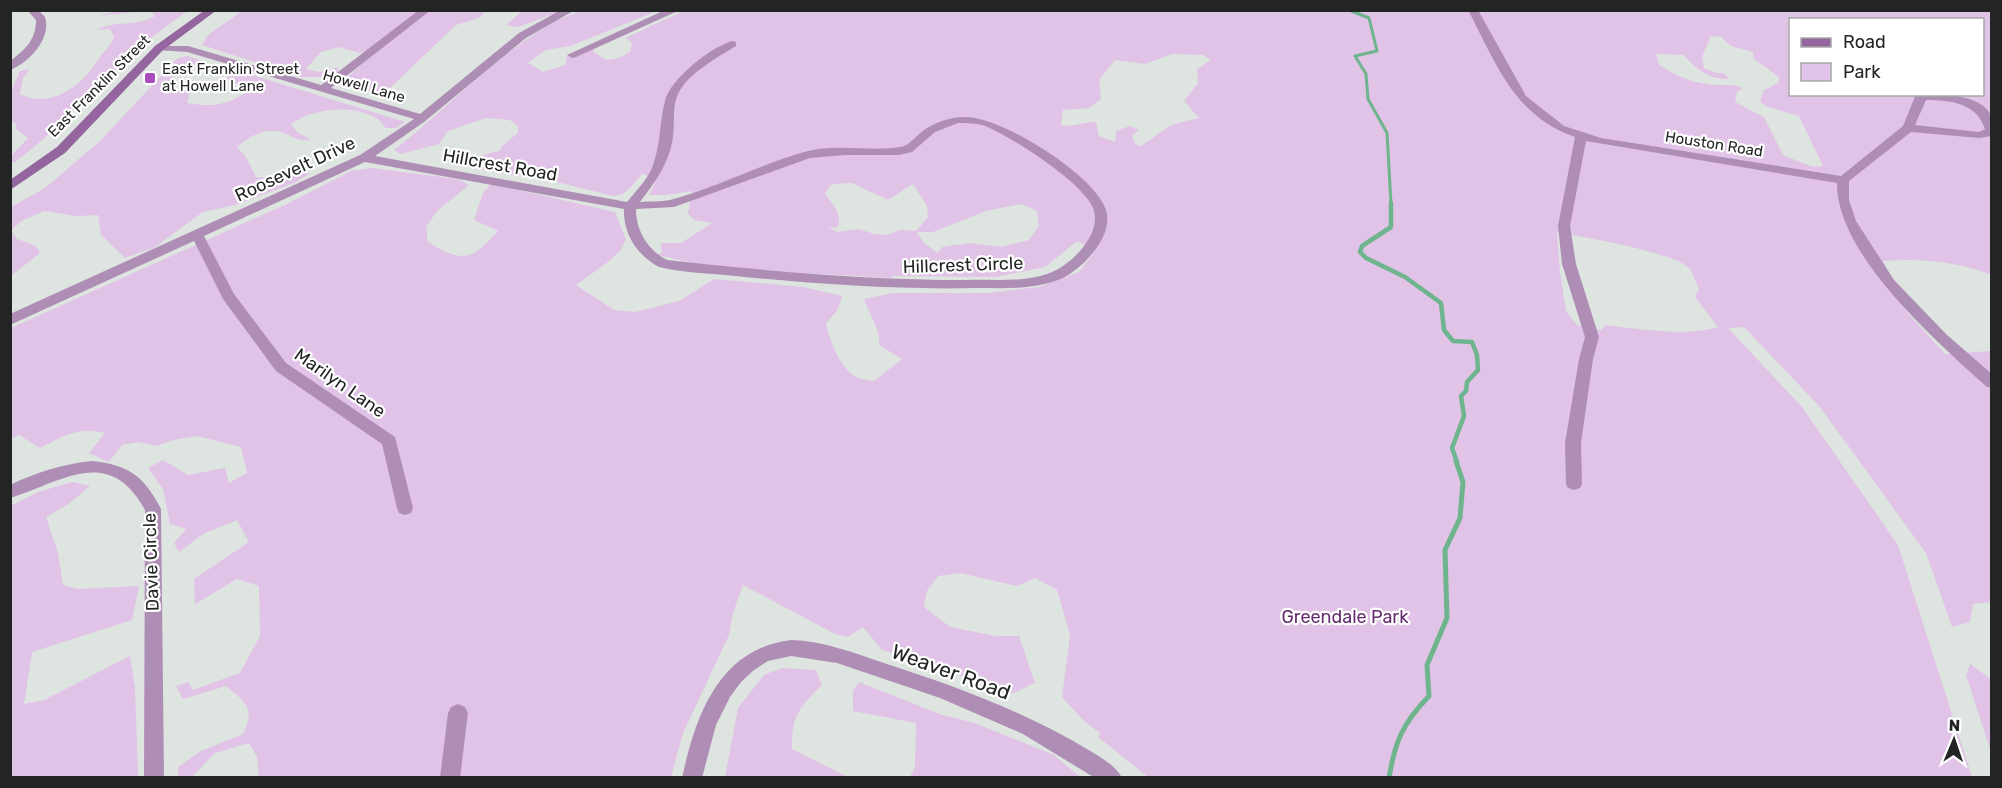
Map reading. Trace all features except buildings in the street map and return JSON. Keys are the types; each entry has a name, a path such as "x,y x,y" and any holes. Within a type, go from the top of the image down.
{"main road":[{"name":"East Franklin Street","path":"11,185 61,150 159,48 212,10"}],"street":[{"path":"10,67 33,48 41,34 41,19 32,10"},
{"path":"322,89 426,10"},
{"name":"Roosevelt Drive","path":"10,320 364,158 399,137 511,43 533,28 570,10"},
{"path":"572,55 675,10"},
{"name":"Houston Road","path":"1473,10 1522,98 1560,128 1605,142 1843,180"},
{"path":"630,206 657,171 667,138 673,93 681,82 704,62 732,44"},
{"name":"Howell Lane","path":"159,48 188,49 422,118"},
{"path":"1908,128 1979,135 1988,133 1991,129 1990,121 1985,114 1963,101 1922,96 1908,128 1843,180 1843,200 1850,221 1889,283 1942,338 1992,383"},
{"name":"Hillcrest Circle","path":"970,120 992,125 1041,153 1078,182 1088,191 1099,207 1101,226 1097,238 1086,252 1074,265 1057,275 1013,283 909,285 786,278 664,264 648,256 642,247 630,215 630,206 670,204 808,155 844,151 899,152 908,149 931,130 945,123 970,120"},
{"path":"1574,484 1573,443 1586,359 1592,337 1569,264 1564,226 1581,136"},
{"name":"Hillcrest Road","path":"364,158 630,206"},
{"name":"Marilyn Lane","path":"198,234 228,296 281,367 389,441 405,508"},
{"name":"Davie Circle","path":"10,492 41,476 73,468 94,468 117,472 138,485 153,509 154,777"},
{"name":"Weaver Road","path":"692,777 695,762 720,694 738,670 762,655 786,647 818,650 940,689 1014,719 1083,756 1112,777"},
{"path":"450,777 458,713"}],"green space":[{"name":"Greendale Park","path":"591,10 657,11 570,46 546,50 528,63 543,72 566,65 566,57 576,56 594,48 594,52 606,60 619,58 630,52 632,43 625,38 686,10 1991,11 1991,275 1965,266 1938,262 1883,261 1905,310 1945,354 1991,351 1991,602 1973,604 1970,622 1952,627 1926,553 1820,407 1744,327 1728,328 1802,407 1898,545 1972,777 1148,777 1098,737 1100,733 1084,721 1062,697 1070,635 1057,590 1035,578 1017,586 960,573 938,576 927,591 924,607 950,627 996,636 1019,636 1035,683 1009,695 942,668 882,650 863,627 848,637 835,634 743,585 733,613 729,635 683,733 671,777 259,777 257,757 249,743 215,753 192,777 178,777 178,767 201,751 243,734 247,725 249,711 247,706 226,686 183,699 176,686 188,682 193,690 240,673 260,636 259,586 237,579 195,604 194,579 249,542 237,520 203,534 179,552 174,543 186,529 170,524 163,489 148,468 163,460 188,475 225,468 229,483 247,473 241,447 197,436 173,440 157,446 138,442 122,445 109,462 89,453 105,433 87,431 71,433 40,448 19,435 11,439 11,328 289,203 351,171 372,168 457,179 469,185 437,211 426,227 428,242 458,256 466,256 481,248 498,231 474,220 483,193 491,184 615,212 626,240 620,251 608,262 576,285 614,310 635,312 679,301 714,279 803,287 842,296 838,309 826,324 833,346 840,360 850,372 860,379 874,381 902,359 879,345 876,328 864,299 893,293 989,293 1039,287 1079,272 1095,251 1077,241 1045,267 996,277 892,276 891,278 767,271 693,263 658,255 662,252 661,243 681,243 712,223 694,220 688,213 692,191 649,195 655,183 643,173 623,194 613,196 557,182 467,167 475,157 499,151 518,133 518,126 510,120 486,118 448,131 439,144 401,154 394,150 512,50 537,32 561,19","holes":["1711,36 1721,37 1731,46 1753,52 1754,59 1779,77 1778,83 1763,91 1760,102 1768,107 1799,116 1823,166 1813,167 1783,155 1764,117 1735,102 1737,92 1743,88 1703,84 1688,79 1659,65 1656,54 1684,55 1704,73 1716,78 1729,79 1724,73 1716,73 1704,68 1702,57","1172,54 1203,55 1211,60 1197,69 1198,83 1184,101 1199,118 1171,125 1141,146 1136,145 1132,136 1139,130 1130,126 1116,131 1115,142 1099,136 1096,122 1061,125 1063,110 1089,108 1101,99 1099,80 1115,60 1145,64","852,183 888,200 913,184 927,206 928,217 916,231 900,230 888,235 874,234 859,229 837,232 829,228 838,227 839,217 825,193 832,184","1021,204 1037,211 1039,226 1029,240 1001,247 969,243 942,247 938,253 924,243 917,232 933,232 986,211","1557,232 1665,256 1689,268 1699,289 1695,297 1718,327 1677,332 1606,325 1601,330 1577,325 1566,311"]},
{"path":"119,11 145,11 98,16"},
{"path":"145,11 188,11 142,46 38,144 15,162 11,162 11,156 28,138 16,129 15,122 11,122 12,89 20,71 30,69 23,78 20,94 43,99 65,92 84,78 114,37 110,29 97,30 155,16 152,12"},
{"path":"242,11 486,11 479,18 456,25 390,88 378,92 343,81 383,46 360,53 339,47 321,52 306,69 319,72 338,67 338,71 325,77 302,77 202,45 208,35"},
{"path":"522,11 562,11 518,27 506,25"},
{"path":"187,56 203,61 204,66 185,71 173,78 170,90 191,90 187,103 217,104 231,101 245,93 244,88 226,79 239,71 405,122 396,128 386,128 377,119 356,111 321,111 291,124 297,132 311,140 300,140 278,131 265,131 253,136 237,147 246,157 256,177 280,179 304,169 309,174 294,183 235,205 203,212 155,247 125,258 101,235 98,215 77,216 44,211 23,220 11,230 11,207 45,188 100,141 178,58"},
{"path":"11,230 17,239 36,246 40,253 11,276"},
{"path":"72,482 90,486 70,503 46,517 58,553 63,585 77,589 139,586 132,620 32,652 24,704 44,700 130,656 135,687 138,777 11,777 11,506 38,492"},
{"path":"1970,664 1991,679 1991,752 1966,675"},
{"path":"782,668 816,670 822,685 798,713 793,728 792,749 848,777 725,777 738,708 764,675"},
{"path":"859,682 942,715 975,723 1054,755 1080,777 910,777 915,767 916,723 853,711 853,691"}],"waterway":[{"path":"1349,10 1369,18 1377,51 1355,56 1366,74 1368,99 1387,133 1391,204"},
{"path":"1391,204 1391,227 1362,246 1360,252 1366,258 1405,277 1441,303 1444,330 1453,341 1472,342 1477,355 1478,370 1467,382 1466,391 1461,396 1464,416 1452,448 1457,462"},
{"path":"1389,778 1397,743 1406,724 1429,696 1427,665 1447,618 1445,550 1460,518 1463,482 1456,461"}],"place":[{"name":"East Franklin Street at Howell Lane","path":"150,78"}]}
